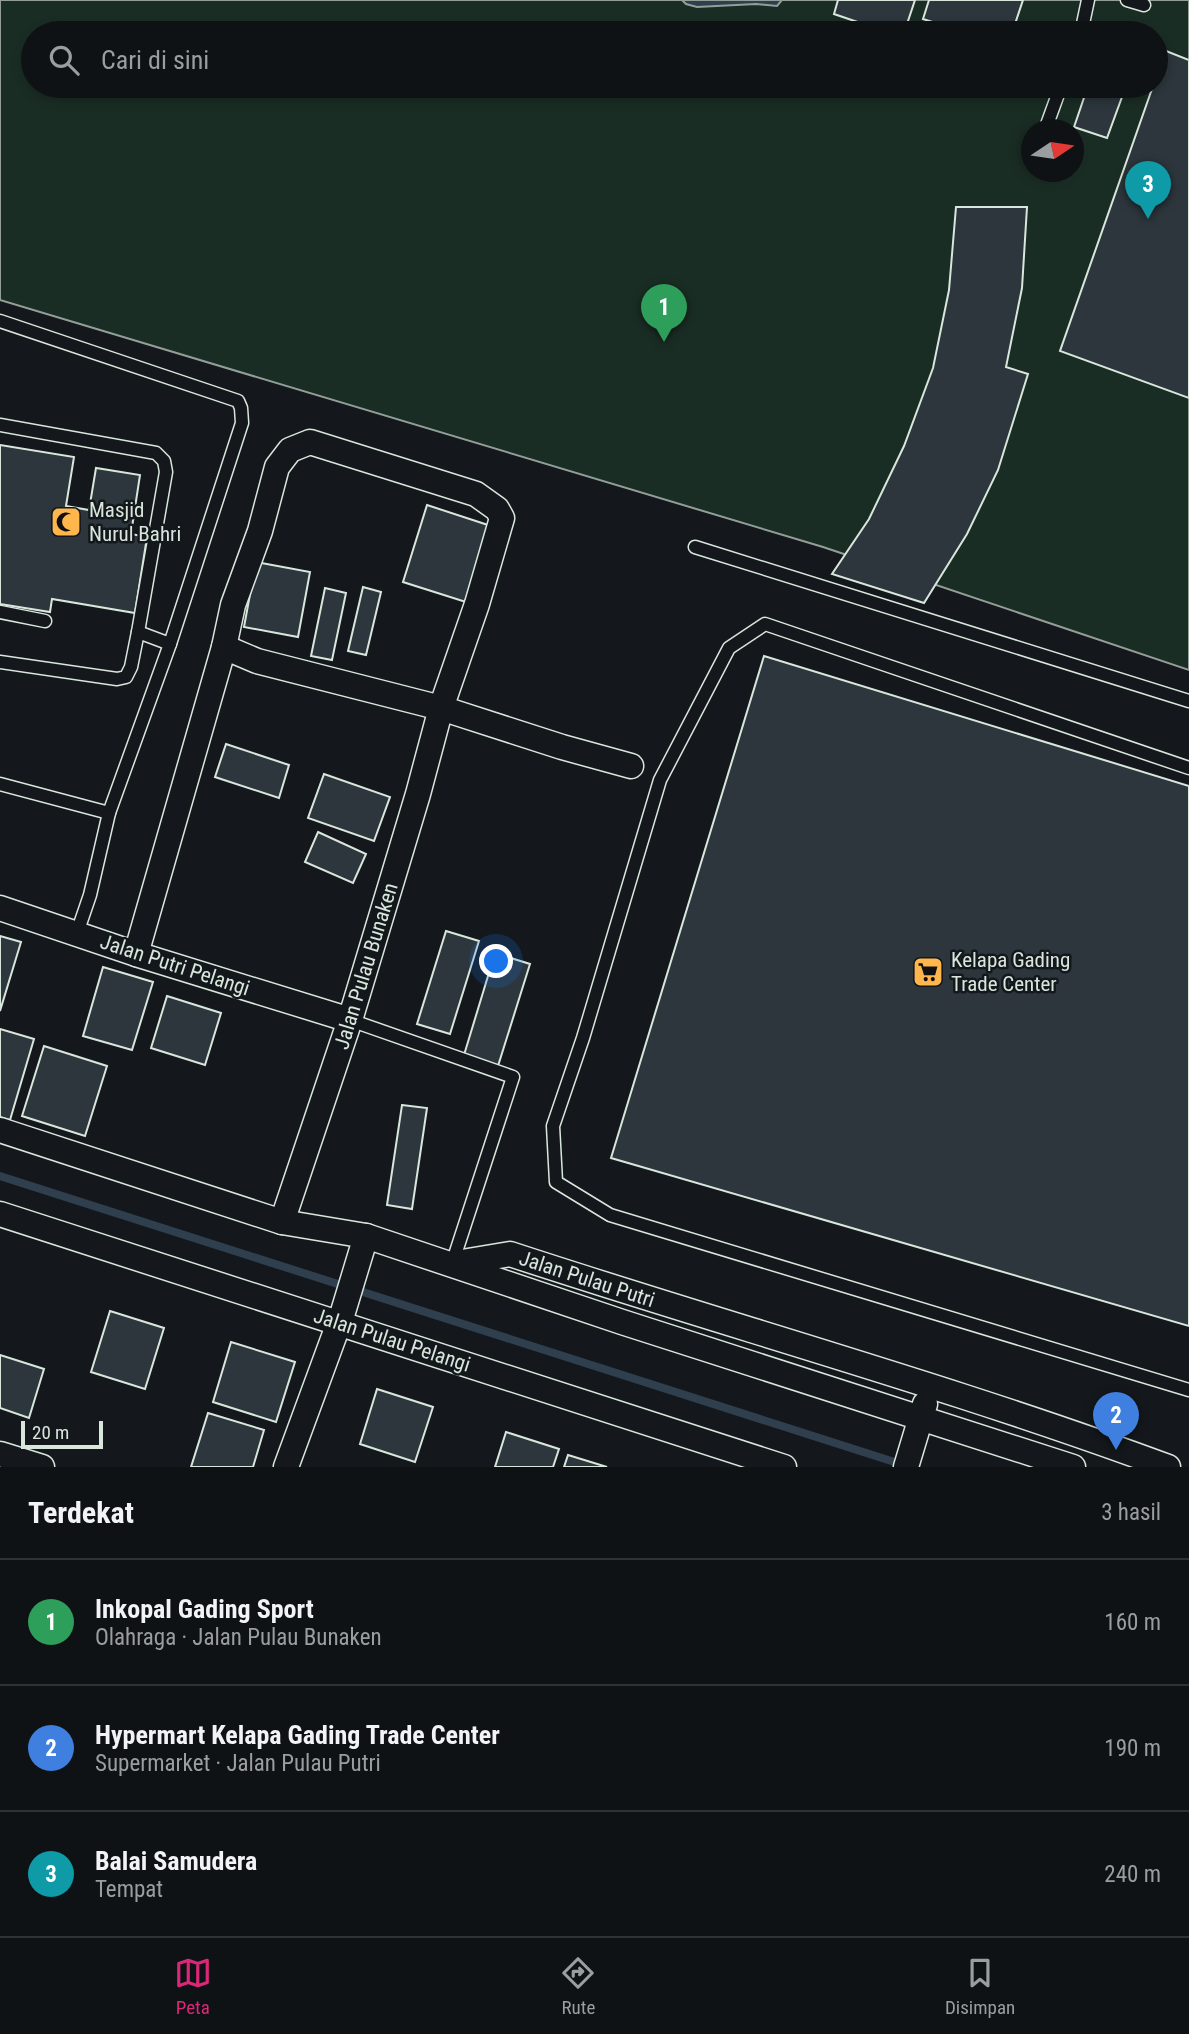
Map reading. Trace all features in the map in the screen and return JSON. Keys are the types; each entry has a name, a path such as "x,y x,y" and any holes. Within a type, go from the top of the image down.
{"street":[{"name":"Jalan Pulau Bunaken","path":"224,647 233,605 260,531 277,467 290,450 310,442 476,494 497,509 502,518 442,708 350,1020 282,1222"},
{"path":"136,954 224,647 257,661 442,708 631,766"},
{"name":"Jalan Putri Pelangi","path":"0,908 136,954 350,1020"},
{"name":"Jalan Pulau Putri","path":"0,1130 282,1222 363,1244 452,1264 510,1254 931,1387 1111,1457 1168,1467"},
{"name":"Jalan Pulau Pelangi","path":"0,1214 340,1317 784,1467"},
{"path":"286,1467 363,1244"},
{"path":"452,1264 919,1423 1073,1467"},
{"path":"622,1322 630,1294"},
{"path":"906,1467 931,1387"},
{"path":"0,1454 41,1467"}],"lane":[{"path":"1084,21 1088,0"},
{"path":"1127,0 1144,5"},
{"path":"1049,119 1057,98"},
{"path":"0,321 238,401 241,408 242,423 170,644 109,813 90,895 76,933"},
{"path":"0,425 156,453 164,461 166,472 138,632 131,667 126,677 117,679 0,662"},
{"path":"695,547 1189,701"},
{"path":"0,612 45,621"},
{"path":"1189,768 765,624 729,648 660,780 583,1038 553,1126 556,1182 610,1215 1189,1390"},
{"path":"138,632 170,644"},
{"path":"0,784 109,813"},
{"path":"350,1020 513,1077 452,1264"}],"green space":[{"path":"0,0 1189,0 1189,670 823,547 0,300"}],"water":[{"path":"682,0 782,0 777,6 756,4 697,7"}],"building":[{"path":"838,0 915,0 908,21 855,21 834,14"},
{"path":"929,0 1023,0 1016,21 923,19"},
{"path":"1168,52 1189,60 1189,398 1060,351 1149,98 1168,98"},
{"path":"1084,98 1122,98 1107,138 1084,130 1084,119 1077,119"},
{"path":"956,207 1027,207 1022,288 1006,367 1028,374 998,470 967,534 924,603 832,574 869,519 904,446 933,368 949,290"},
{"name":"Masjid Nurul Bahri","path":"0,445 74,457 66,506 89,510 96,468 140,475 131,534 147,537 135,613 52,599 50,612 0,604"},
{"path":"427,505 494,527 469,603 403,582"},
{"path":"256,562 310,572 298,637 244,627"},
{"path":"363,587 381,592 366,655 348,651"},
{"path":"325,588 346,593 332,660 311,656"},
{"name":"Kelapa Gading Trade Center","path":"764,656 1189,786 1189,1326 611,1158"},
{"path":"226,744 289,765 279,798 215,777"},
{"path":"324,774 390,797 374,841 308,818"},
{"path":"318,832 366,854 353,883 305,862"},
{"path":"446,931 479,941 450,1034 417,1024"},
{"path":"0,936 21,942 0,1011"},
{"path":"495,953 530,964 498,1066 464,1055"},
{"path":"103,967 153,982 132,1050 83,1036"},
{"path":"167,996 221,1013 205,1065 151,1048"},
{"path":"0,1029 34,1039 10,1120 0,1117"},
{"path":"44,1046 107,1066 85,1136 22,1116"},
{"path":"402,1105 427,1108 412,1209 387,1205"},
{"path":"110,1311 164,1328 145,1389 91,1372"},
{"path":"231,1342 295,1362 276,1422 213,1402"},
{"path":"0,1355 44,1369 29,1418 0,1408"},
{"path":"377,1389 433,1407 415,1462 360,1444"},
{"path":"208,1413 264,1430 253,1467 191,1467"},
{"path":"506,1432 559,1449 553,1467 495,1467"},
{"path":"568,1455 607,1467 564,1467"}],"waterway":[{"path":"0,1176 904,1465"}],"place":[{"name":"Balai Samudera","path":"1148,219"},
{"name":"Inkopal Gading Sport","path":"664,342"},
{"name":"Masjid Nurul Bahri","path":"66,522"},
{"name":"Kelapa Gading Trade Center","path":"928,972"},
{"name":"Hypermart Kelapa Gading Trade Center","path":"1116,1450"}]}
